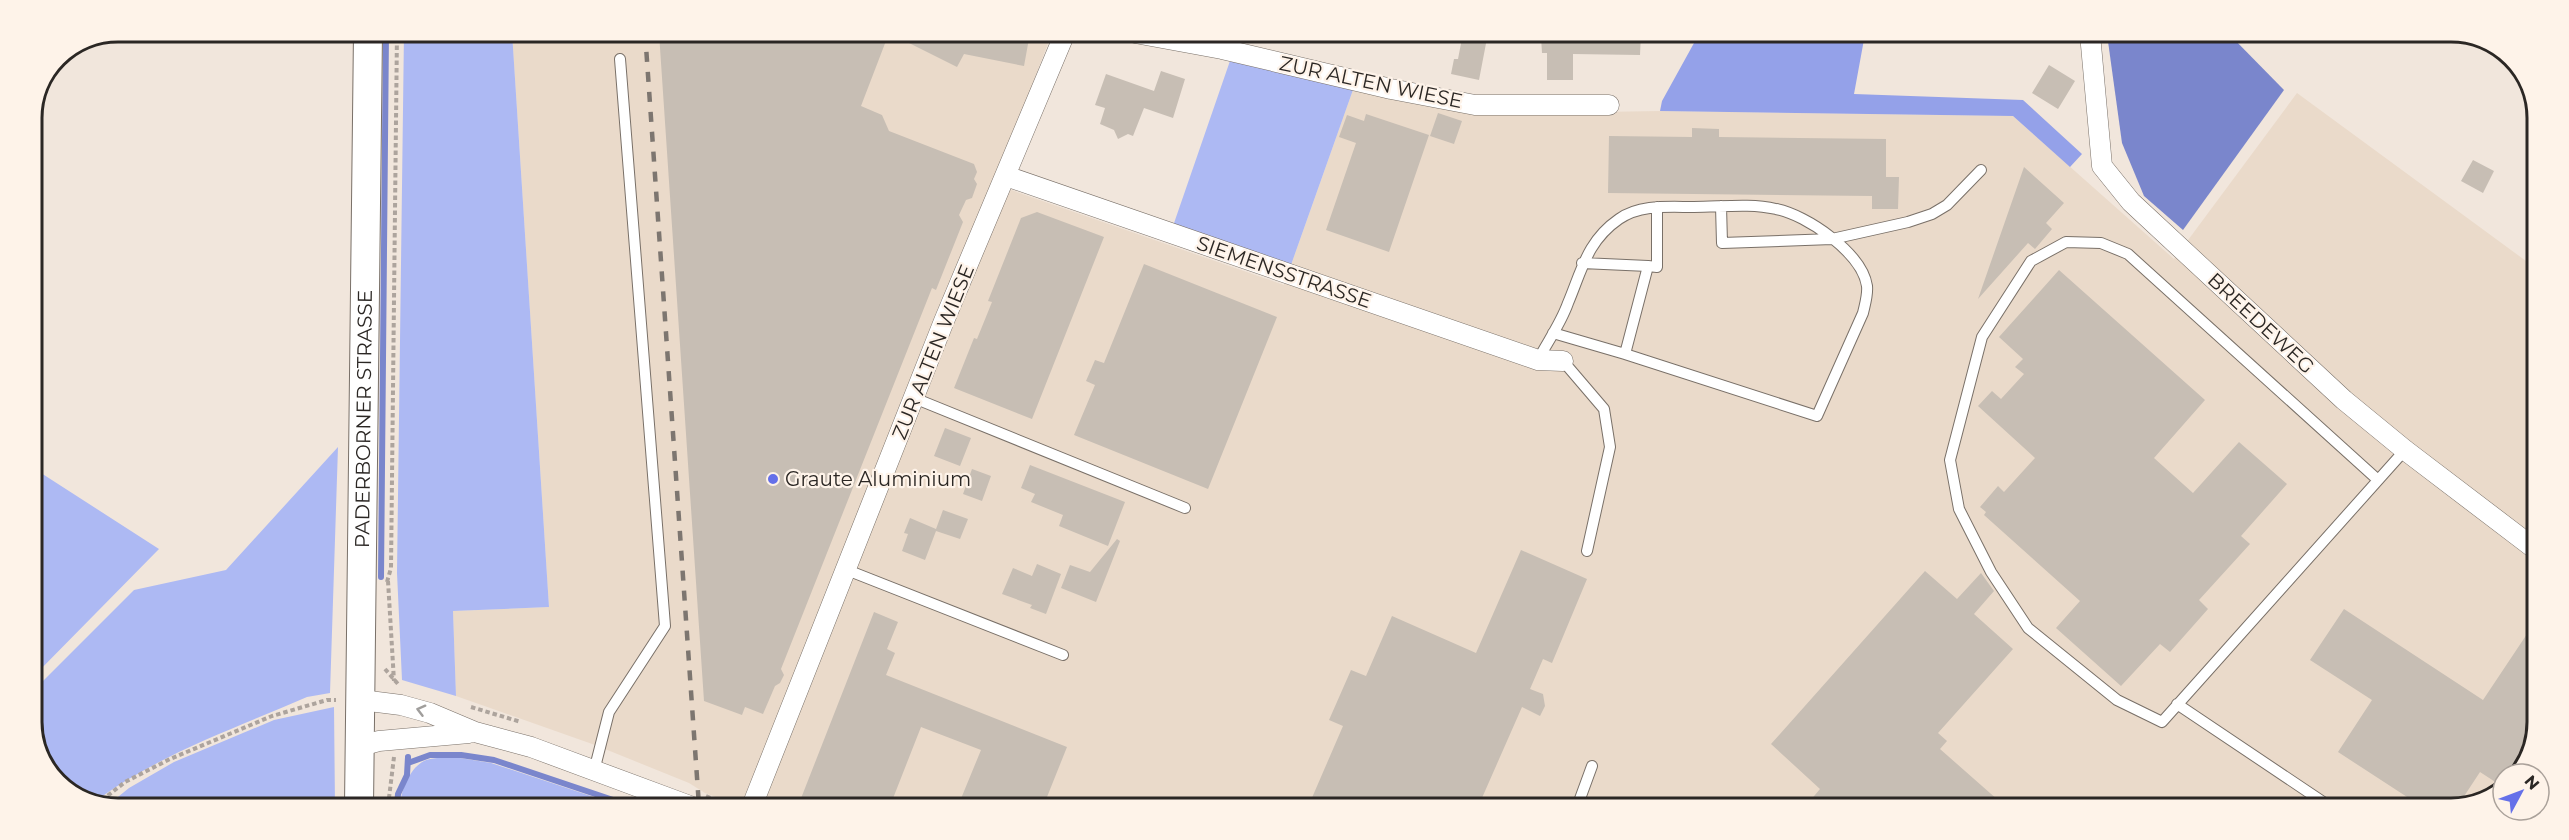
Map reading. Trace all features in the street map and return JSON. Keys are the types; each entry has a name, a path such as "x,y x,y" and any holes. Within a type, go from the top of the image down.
{"main road":[{"name":"PADERBORNER STRASSE","path":"359,798 368,42"}],"street":[{"name":"ZUR ALTEN WIESE","path":"755,798 944,321 1061,42"},
{"name":"ZUR ALTEN WIESE","path":"1229,42 1391,89 1475,105 1609,105"},
{"name":"BREEDEWEG","path":"2091,42 2102,166 2139,209 2344,400 2405,450 2527,543"},
{"name":"SIEMENSSTRASSE","path":"1005,176 1538,360 1563,361"},
{"path":"361,700 400,705 430,713 475,732 531,747 668,798"},
{"path":"360,746 379,741 475,732"}],"lane":[{"path":"594,771 609,712 665,626 620,59"},
{"path":"1721,206 1722,243 1832,239 1908,222 1937,212 1954,200 1981,170"},
{"path":"1582,262 1657,267 1658,207"},
{"path":"1538,360 1552,333 1568,305 1582,262 1596,240 1620,218 1640,209 1765,207 1791,213 1832,239 1851,257 1862,271 1867,295 1863,313 1816,417 1625,354 1552,333"},
{"path":"2378,480 2128,254 2101,243 2066,242 2031,261 1982,337 1950,460 1959,509 1991,572 2028,628 2117,700 2162,722 2405,450"},
{"path":"1625,354 1648,266"},
{"path":"1563,361 1604,409 1610,447 1587,551"},
{"path":"914,398 1185,508"},
{"path":"847,570 1063,655"},
{"path":"2177,704 2317,798"},
{"path":"1580,798 1592,766"}],"path":[{"path":"388,580 392,568 397,42"},
{"path":"107,797 125,783 170,759 272,717 327,700 361,700"}],"shaded area":[{"path":"404,42 513,42 549,607 453,611 456,696 402,680 397,573"},
{"path":"513,42 1049,42 994,184 1284,285 1354,87 1473,114 1660,111 2013,116 2174,259 2297,93 2527,261 2526,732 2521,751 2515,762 2491,762 2491,786 2476,794 2461,797 718,798 689,783 595,745 456,696 453,611 549,607"},
{"path":"1695,42 1864,42 1854,94 2023,100 2082,154 2070,167 2013,116 1660,111 1662,101"},
{"path":"2108,42 2237,42 2284,90 2183,230 2144,196 2122,143"},
{"path":"1231,58 1354,87 1291,265 1173,226"},
{"path":"338,447 330,693 307,697 196,744 142,771 104,796 80,788 61,772 48,751 42,727 42,682 134,590 226,570"},
{"path":"42,474 159,549 42,668"},
{"path":"334,707 335,798 117,798 129,788 174,762 274,720"},
{"path":"433,758 460,758 491,763 597,798 402,798 405,784 418,765"}],"building":[{"name":"Graute Aluminium","path":"660,42 886,42 861,106 882,115 889,131 974,164 977,172 974,179 977,184 972,198 966,200 959,215 963,222 936,290 932,288 781,669 784,675 780,683 775,686 763,714 745,707 742,715 704,701"},
{"name":"Graute Aluminium","path":"907,42 1028,42 1024,66 964,54 957,67"},
{"path":"1461,42 1486,42 1479,80 1451,74 1454,59 1458,59"},
{"path":"1541,42 1641,42 1640,55 1573,54 1573,80 1547,80 1547,53 1542,53"},
{"path":"2049,65 2075,81 2058,109 2032,93"},
{"path":"1161,71 1185,79 1173,118 1144,108 1133,136 1128,134 1118,139 1114,130 1100,124 1105,108 1095,105 1106,74 1154,91"},
{"path":"1438,113 1462,121 1454,144 1430,136"},
{"path":"1366,114 1429,135 1389,252 1326,230 1356,143 1339,137 1347,115 1364,121"},
{"path":"1692,128 1719,129 1719,137 1886,139 1886,177 1899,177 1898,209 1872,209 1872,196 1608,193 1609,136 1692,137"},
{"path":"2473,160 2494,171 2483,193 2461,181"},
{"path":"2024,167 2064,203 2046,223 2052,229 2035,249 2028,243 1978,299"},
{"path":"1037,212 1104,237 1032,419 954,388 974,338 977,339 992,302 988,301 1021,218"},
{"path":"1144,264 1277,317 1208,489 1074,435 1095,385 1086,381 1095,360 1104,363"},
{"path":"2059,270 2205,400 2154,458 2193,493 2239,442 2287,484 2241,536 2250,544 2199,600 2208,609 2170,652 2160,644 2121,686 2056,628 2080,601 1984,515 1986,512 1980,507 1998,486 2004,492 2035,458 1978,406 1992,391 2001,399 2024,374 2015,367 2023,359 1999,337"},
{"path":"945,428 971,438 960,466 934,456"},
{"path":"1030,465 1125,502 1108,546 1059,526 1063,515 1031,502 1035,494 1021,488"},
{"path":"972,469 991,476 982,501 963,494"},
{"path":"943,510 968,519 960,539 936,531 925,560 902,551 908,534 904,533 910,518 936,529"},
{"path":"1117,539 1120,541 1096,602 1061,588 1070,565 1090,572"},
{"path":"1521,550 1587,579 1552,663 1543,659 1530,689 1543,694 1545,706 1540,716 1522,707 1482,798 1312,798 1343,726 1329,720 1351,670 1366,676 1392,616 1476,653"},
{"path":"1037,564 1061,574 1046,614 1030,608 1032,605 1002,594 1013,568 1032,576"},
{"path":"1925,571 1957,599 1981,573 1994,591 1974,614 2013,649 1938,733 1947,741 1940,749 1996,798 1812,798 1820,789 1771,744"},
{"path":"2344,609 2483,700 2527,634 2527,722 2521,751 2515,762 2491,762 2491,779 2480,772 2464,796 2409,798 2338,752 2372,700 2310,660"},
{"path":"874,612 898,622 887,649 895,653 886,675 1067,747 1047,798 961,798 981,750 921,727 893,798 801,798"}],"waterway":[{"path":"381,577 386,42"},
{"path":"408,763 430,755 461,755 494,760 607,798"},
{"path":"398,798 407,775 408,757"}],"railway":[{"path":"646,42 698,798"}],"place":[{"name":"Graute Aluminium","path":"773,479"}]}
